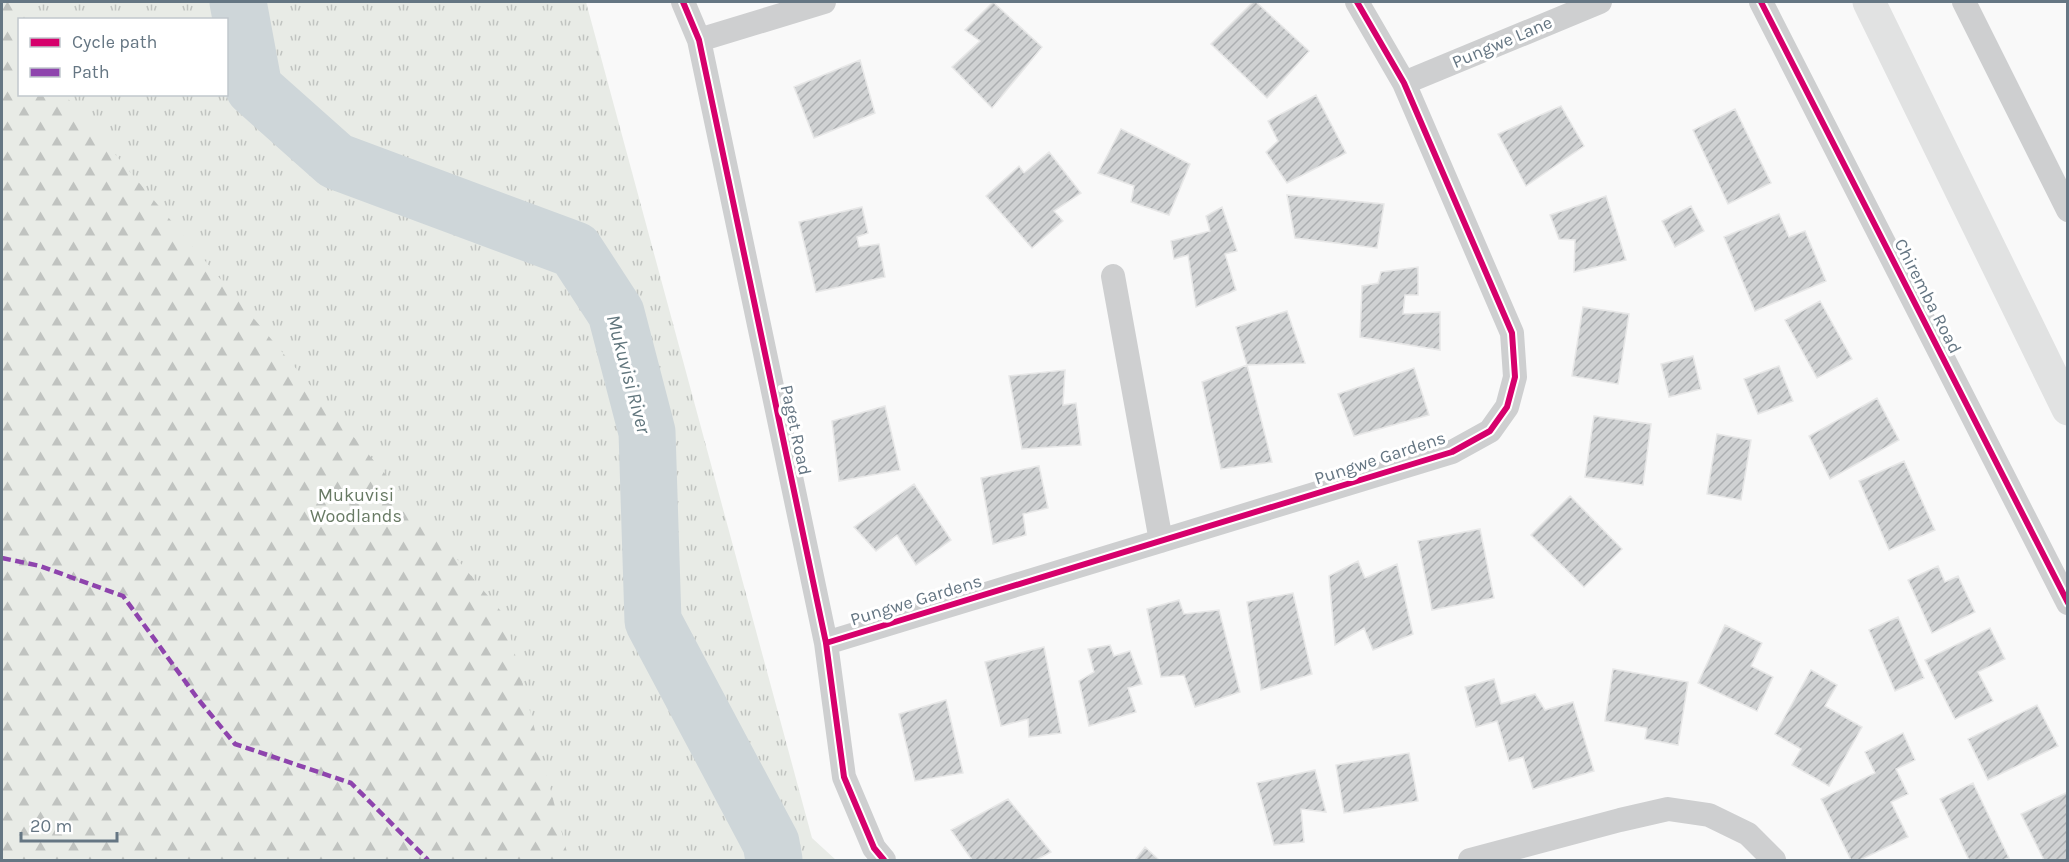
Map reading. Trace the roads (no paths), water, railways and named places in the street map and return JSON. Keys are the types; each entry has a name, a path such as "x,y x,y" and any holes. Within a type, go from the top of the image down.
{"main road":[{"path":"1869,2 2067,409"}],"street":[{"name":"Paget Road","path":"682,2 699,40 826,643 844,777 874,848 884,861"},
{"path":"699,40 824,2"},
{"name":"Pungwe Gardens","path":"826,643 1452,452 1490,431 1507,407 1515,377 1512,333 1404,84 1357,2"},
{"name":"Pungwe Lane","path":"1404,84 1600,2"},
{"name":"Chiremba Road","path":"1761,2 2067,600"},
{"path":"1964,2 2067,210"},
{"path":"1113,276 1161,541"},
{"path":"1470,861 1598,825 1668,809 1709,815 1748,834 1774,861"}],"waterway":[{"name":"Mukuvisi River","path":"238,2 254,88 336,161 575,250 616,313 647,432 653,621 771,843 774,860"}],"park label":[{"name":"Mukuvisi Woodlands","path":"356,505"}]}
